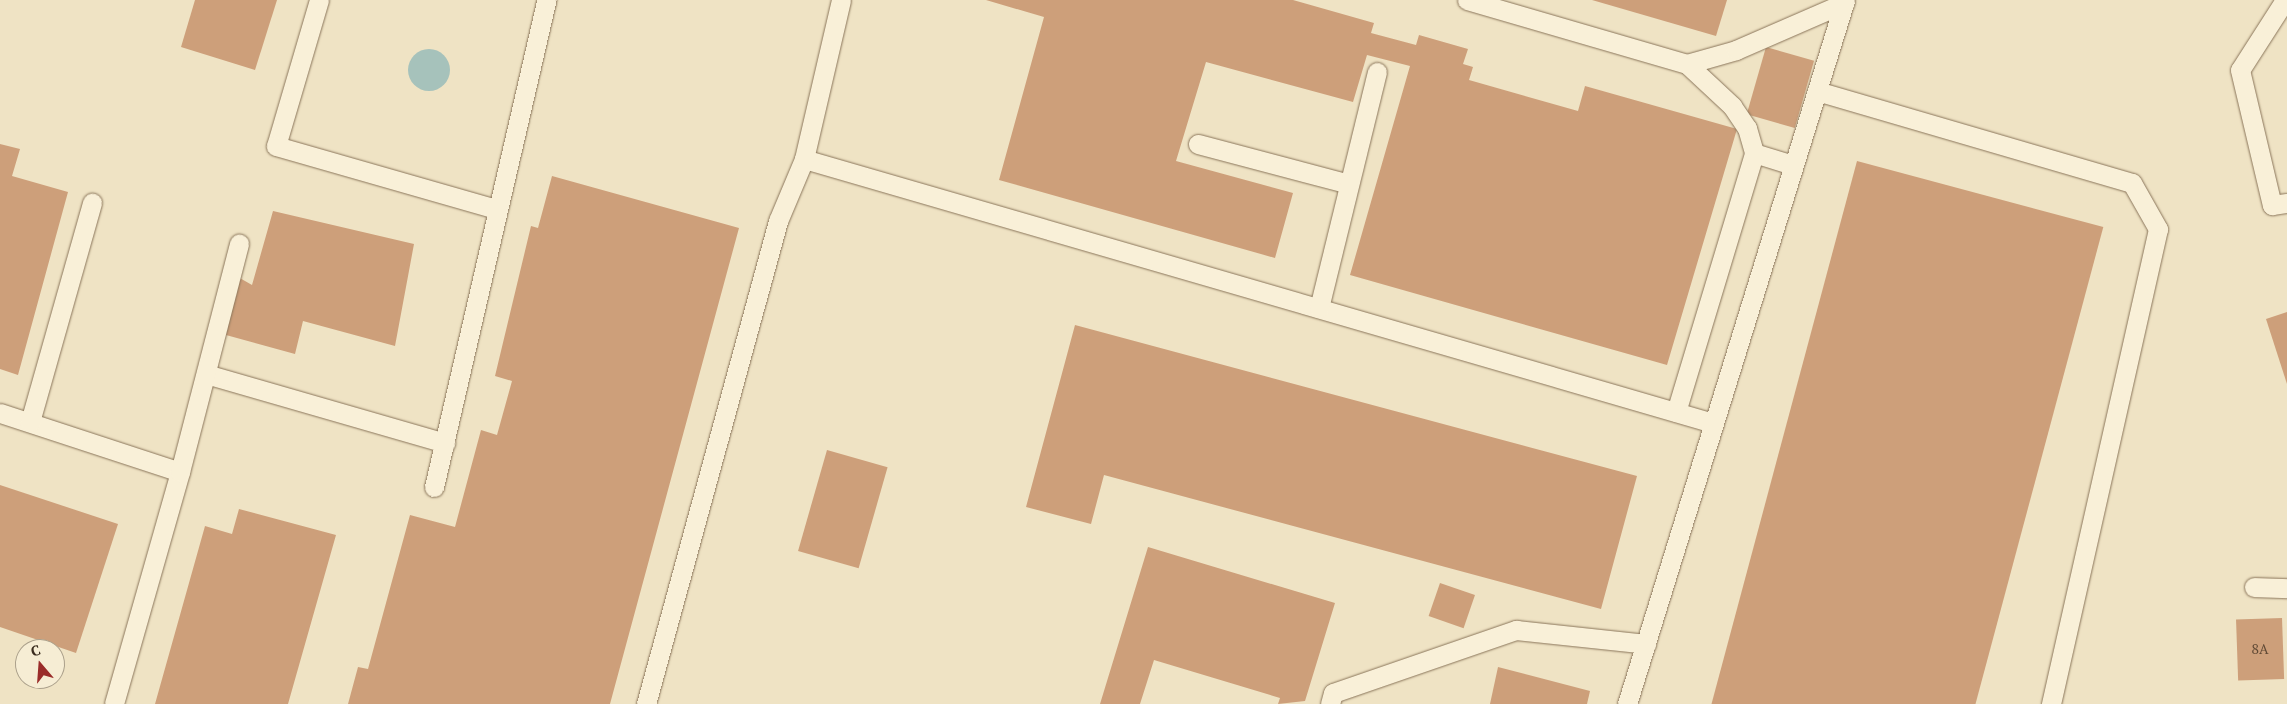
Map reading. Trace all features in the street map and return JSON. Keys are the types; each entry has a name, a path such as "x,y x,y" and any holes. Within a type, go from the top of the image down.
{"lane":[{"path":"319,0 276,146 496,209"},
{"path":"434,487 496,209 546,0"},
{"path":"646,704 778,221 804,159 841,0"},
{"path":"1468,0 1687,64 1732,106 1747,128 1754,153 1676,412"},
{"path":"2285,0 2240,70 2272,205 2287,203"},
{"path":"1687,64 1736,50 1844,1"},
{"path":"1627,704 1844,1"},
{"path":"1319,308 1378,72"},
{"path":"1817,91 2132,183 2158,229 2051,704"},
{"path":"1198,144 1349,184"},
{"path":"1754,153 1794,165"},
{"path":"804,159 1713,423"},
{"path":"30,422 92,203"},
{"path":"114,704 180,472 239,244"},
{"path":"206,374 445,443"},
{"path":"0,413 180,472"},
{"path":"2254,587 2287,588"},
{"path":"1330,704 1333,693 1516,630 1646,644"}],"water":[{"path":"433,49 441,52 447,58 450,70 447,82 441,88 425,91 417,88 411,82 408,66 411,58 417,52"}],"building":[{"path":"195,0 277,0 255,70 181,47"},
{"path":"986,0 1293,0 1374,23 1371,33 1416,45 1419,35 1468,49 1463,64 1473,67 1469,80 1578,111 1585,86 1737,129 1667,365 1350,275 1410,66 1367,55 1353,102 1206,62 1176,161 1293,193 1275,258 999,180 1044,17"},
{"path":"1592,0 1727,0 1716,36"},
{"path":"1766,47 1814,61 1795,128 1747,114"},
{"path":"0,144 20,149 12,176 68,192 18,375 0,369"},
{"path":"1857,161 2103,227 1975,704 1712,704"},
{"path":"552,176 739,228 610,704 348,704 358,667 368,669 410,515 455,527 481,430 497,435 512,381 495,376 531,226 538,228"},
{"path":"273,211 414,244 395,346 303,321 295,354 226,335 238,277 252,285"},
{"path":"2287,312 2287,384 2266,319"},
{"path":"1075,325 1637,476 1601,609 1104,475 1091,524 1026,507"},
{"path":"827,450 888,467 859,568 798,551"},
{"path":"0,485 118,524 76,653 65,649 65,639 35,639 0,627"},
{"path":"239,509 336,535 288,704 155,704 205,526 232,534"},
{"path":"1148,547 1335,603 1305,701 1278,704 1280,698 1154,660 1140,704 1100,704"},
{"path":"1440,583 1475,595 1464,628 1429,616"},
{"path":"2282,618 2284,679 2238,681 2236,620"},
{"path":"1498,667 1590,691 1587,704 1490,704"}]}
